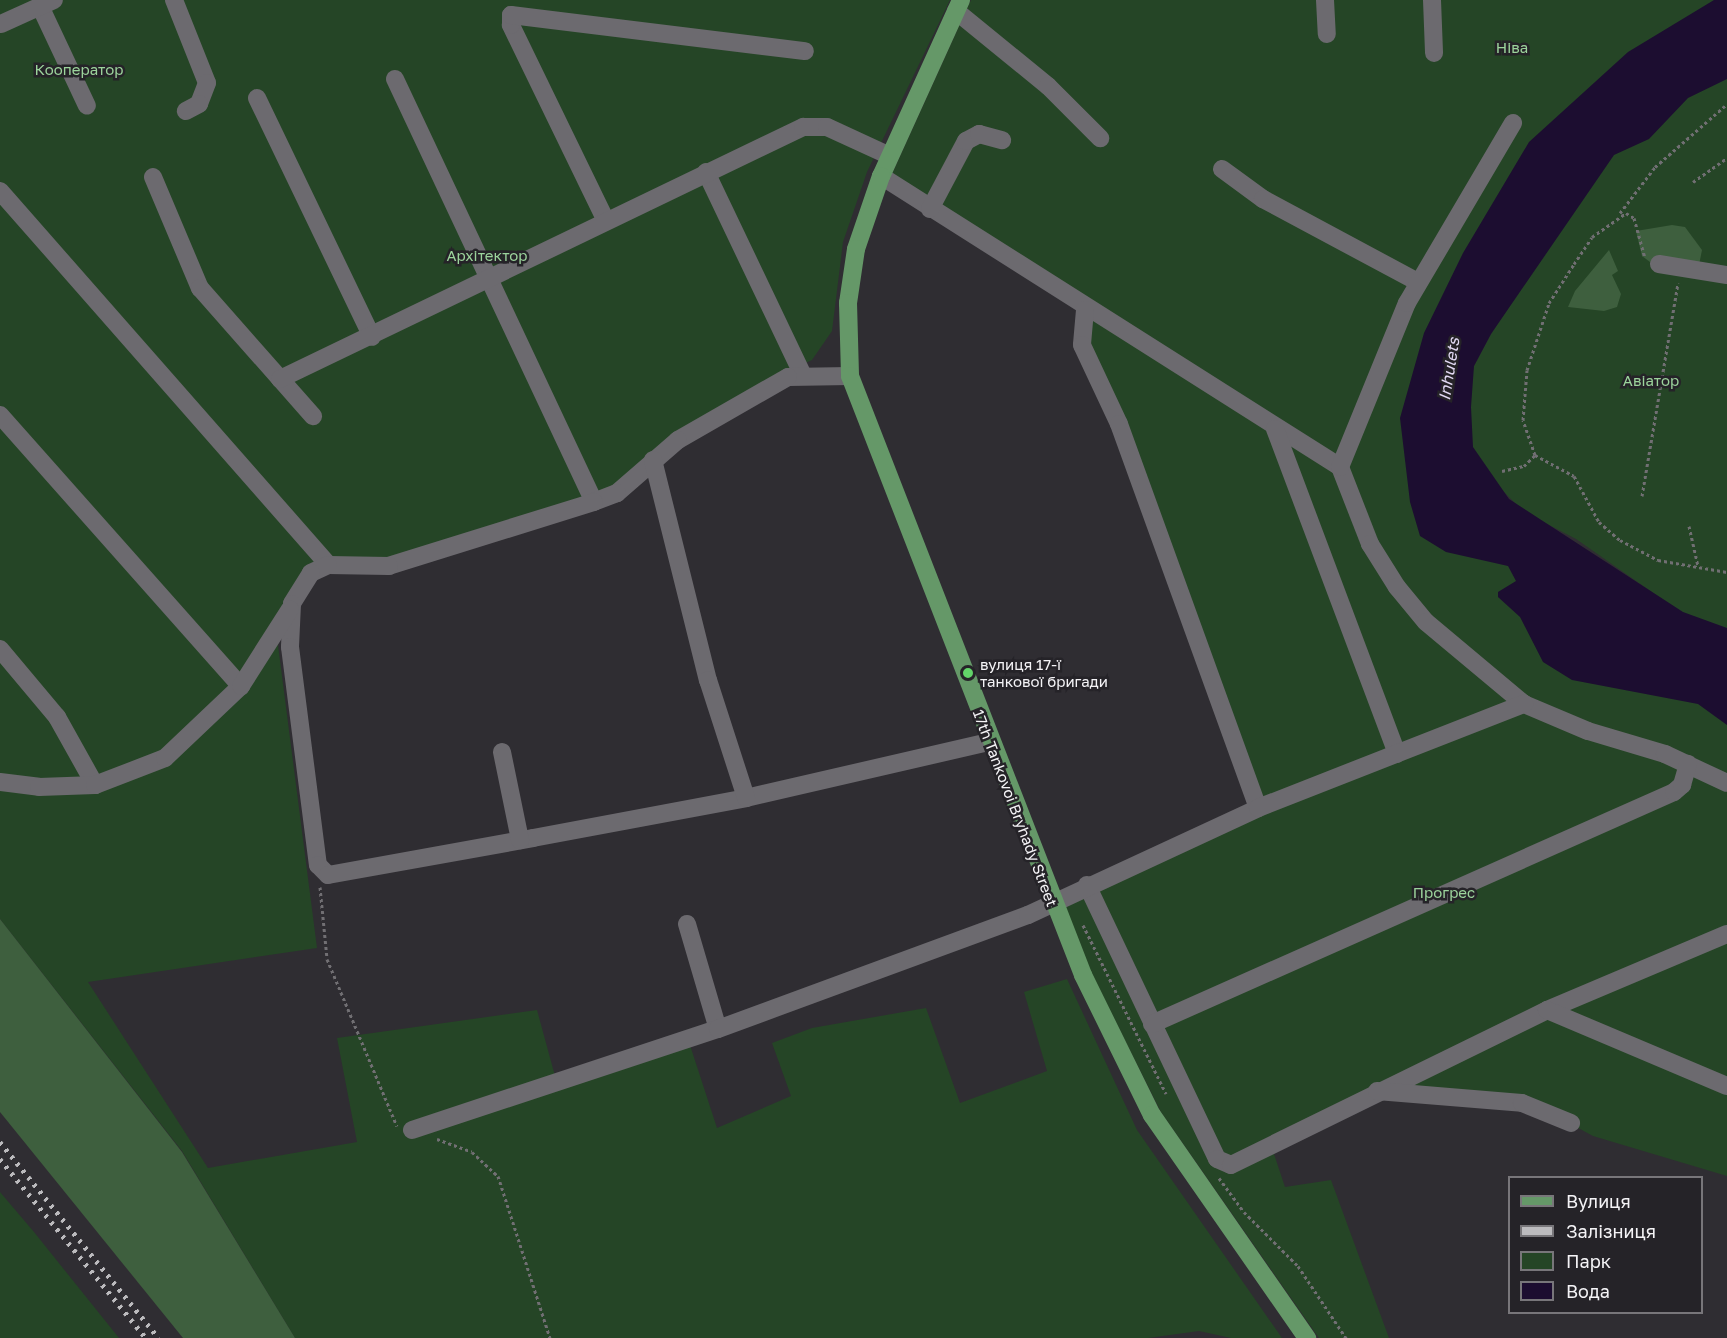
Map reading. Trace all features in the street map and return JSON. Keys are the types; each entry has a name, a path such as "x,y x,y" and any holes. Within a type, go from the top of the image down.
{"main road":[{"name":"17th Tankovoi Bryhady Street","path":"958,6 880,176 856,249 850,292 849,376 1052,902 1152,1115 1307,1338"}],"street":[{"path":"174,0 207,83 199,104 186,111"},
{"path":"501,0 606,221"},
{"path":"1325,0 1327,34"},
{"path":"1432,0 1434,53"},
{"path":"2,24 47,3 87,106"},
{"path":"958,6 1040,79 1100,138"},
{"path":"510,20 514,14 805,51"},
{"path":"395,79 594,502"},
{"path":"257,98 372,337"},
{"path":"1340,467 1418,282 1513,123"},
{"path":"280,379 372,337 706,172 815,125 890,156"},
{"path":"930,209 966,141 979,134 1002,140"},
{"path":"1222,169 1263,199 1418,282"},
{"path":"706,172 802,373"},
{"path":"880,176 1085,310 1340,467 1370,544 1397,587 1434,629 1524,704 1688,764 1727,783"},
{"path":"153,177 200,288 313,416"},
{"path":"0,191 328,565"},
{"path":"1659,264 1727,275"},
{"path":"1085,310 1082,345 1119,424 1258,808"},
{"path":"0,782 39,788 95,785 165,758 241,686 311,573 328,565 389,566 594,502 617,493 678,440 802,373 849,376"},
{"path":"0,415 241,686"},
{"path":"1275,429 1397,754"},
{"path":"653,460 708,680 746,798"},
{"path":"292,604 291,647 318,865 328,875 746,798 989,742"},
{"path":"0,649 75,742 95,785"},
{"path":"412,1130 718,1029 1052,902 1258,808 1524,704"},
{"path":"501,752 520,840"},
{"path":"1152,1024 1674,792 1682,785 1688,764"},
{"path":"1087,885 1152,1024 1224,1164 1272,1148 1377,1090 1546,1010 1727,934"},
{"path":"687,924 718,1029"},
{"path":"1546,1010 1727,1086"},
{"path":"1377,1090 1522,1103 1571,1123"}],"path":[{"path":"1727,104 1655,167 1620,213 1592,237 1569,271 1549,303 1527,370 1523,420 1535,455 1574,476 1599,522 1620,540 1658,560 1727,572"},
{"path":"1693,182 1727,158"},
{"path":"1620,213 1634,218 1642,256 1659,264"},
{"path":"1642,496 1681,267"},
{"path":"1502,471 1524,466 1535,455"},
{"path":"1689,526 1698,566"},
{"path":"318,865 327,959 393,1125 472,1152 498,1176 550,1338"}],"green space":[{"path":"0,0 950,0 867,172 843,242 832,331 812,360 784,373 617,487 385,561 308,568 278,645 317,948 88,982 208,1168 357,1142 337,1038 537,1010 558,1087 689,1042 717,1128 791,1096 772,1043 812,1028 926,1008 960,1103 1047,1071 1024,992 1067,979 1137,1130 1282,1338 1231,1338 1199,1331 1148,1338 295,1338 182,1151 0,919"},
{"name":"Прогрес","path":"971,0 1714,0 1509,191 1440,525 1727,697 1727,1176 1593,1136 1554,1115 1377,1091 1272,1148 1285,1187 1331,1180 1389,1338 1319,1338 1161,1112 1062,915 1063,901 1258,808 1082,345 1085,310 888,183"},
{"name":"Авіатор","path":"1727,75 1727,636 1694,628 1669,604 1576,539 1524,512 1495,483 1489,490 1461,417 1474,366 1491,334 1541,257 1540,249 1608,157 1693,92"},
{"path":"1672,225 1685,227 1702,250 1698,270 1650,262 1642,256 1636,231"},
{"path":"1609,250 1618,271 1612,275 1621,294 1617,307 1604,311 1568,307 1575,291"},
{"path":"0,919 182,1152 295,1338 183,1338 0,1112"},
{"path":"0,1192 34,1232 119,1338 0,1338"}],"water":[{"name":"Inhulets","path":"1714,0 1727,0 1727,79 1688,98 1649,139 1614,155 1491,334 1474,366 1471,407 1473,447 1509,499 1683,612 1727,628 1727,725 1698,704 1572,680 1543,662 1520,617 1498,597 1498,592 1516,581 1508,566 1446,552 1420,536 1410,502 1400,418 1424,333 1463,253 1529,142 1628,52"}],"railway":[{"path":"0,1142 159,1338"},
{"path":"0,1159 146,1338"}],"place":[{"name":"вулиця 17-ї танкової бригади","path":"968,673"}],"park label":[{"name":"Ніва","path":"1512,48"},
{"name":"Кооператор","path":"79,70"},
{"name":"Архітектор","path":"487,256"}]}
